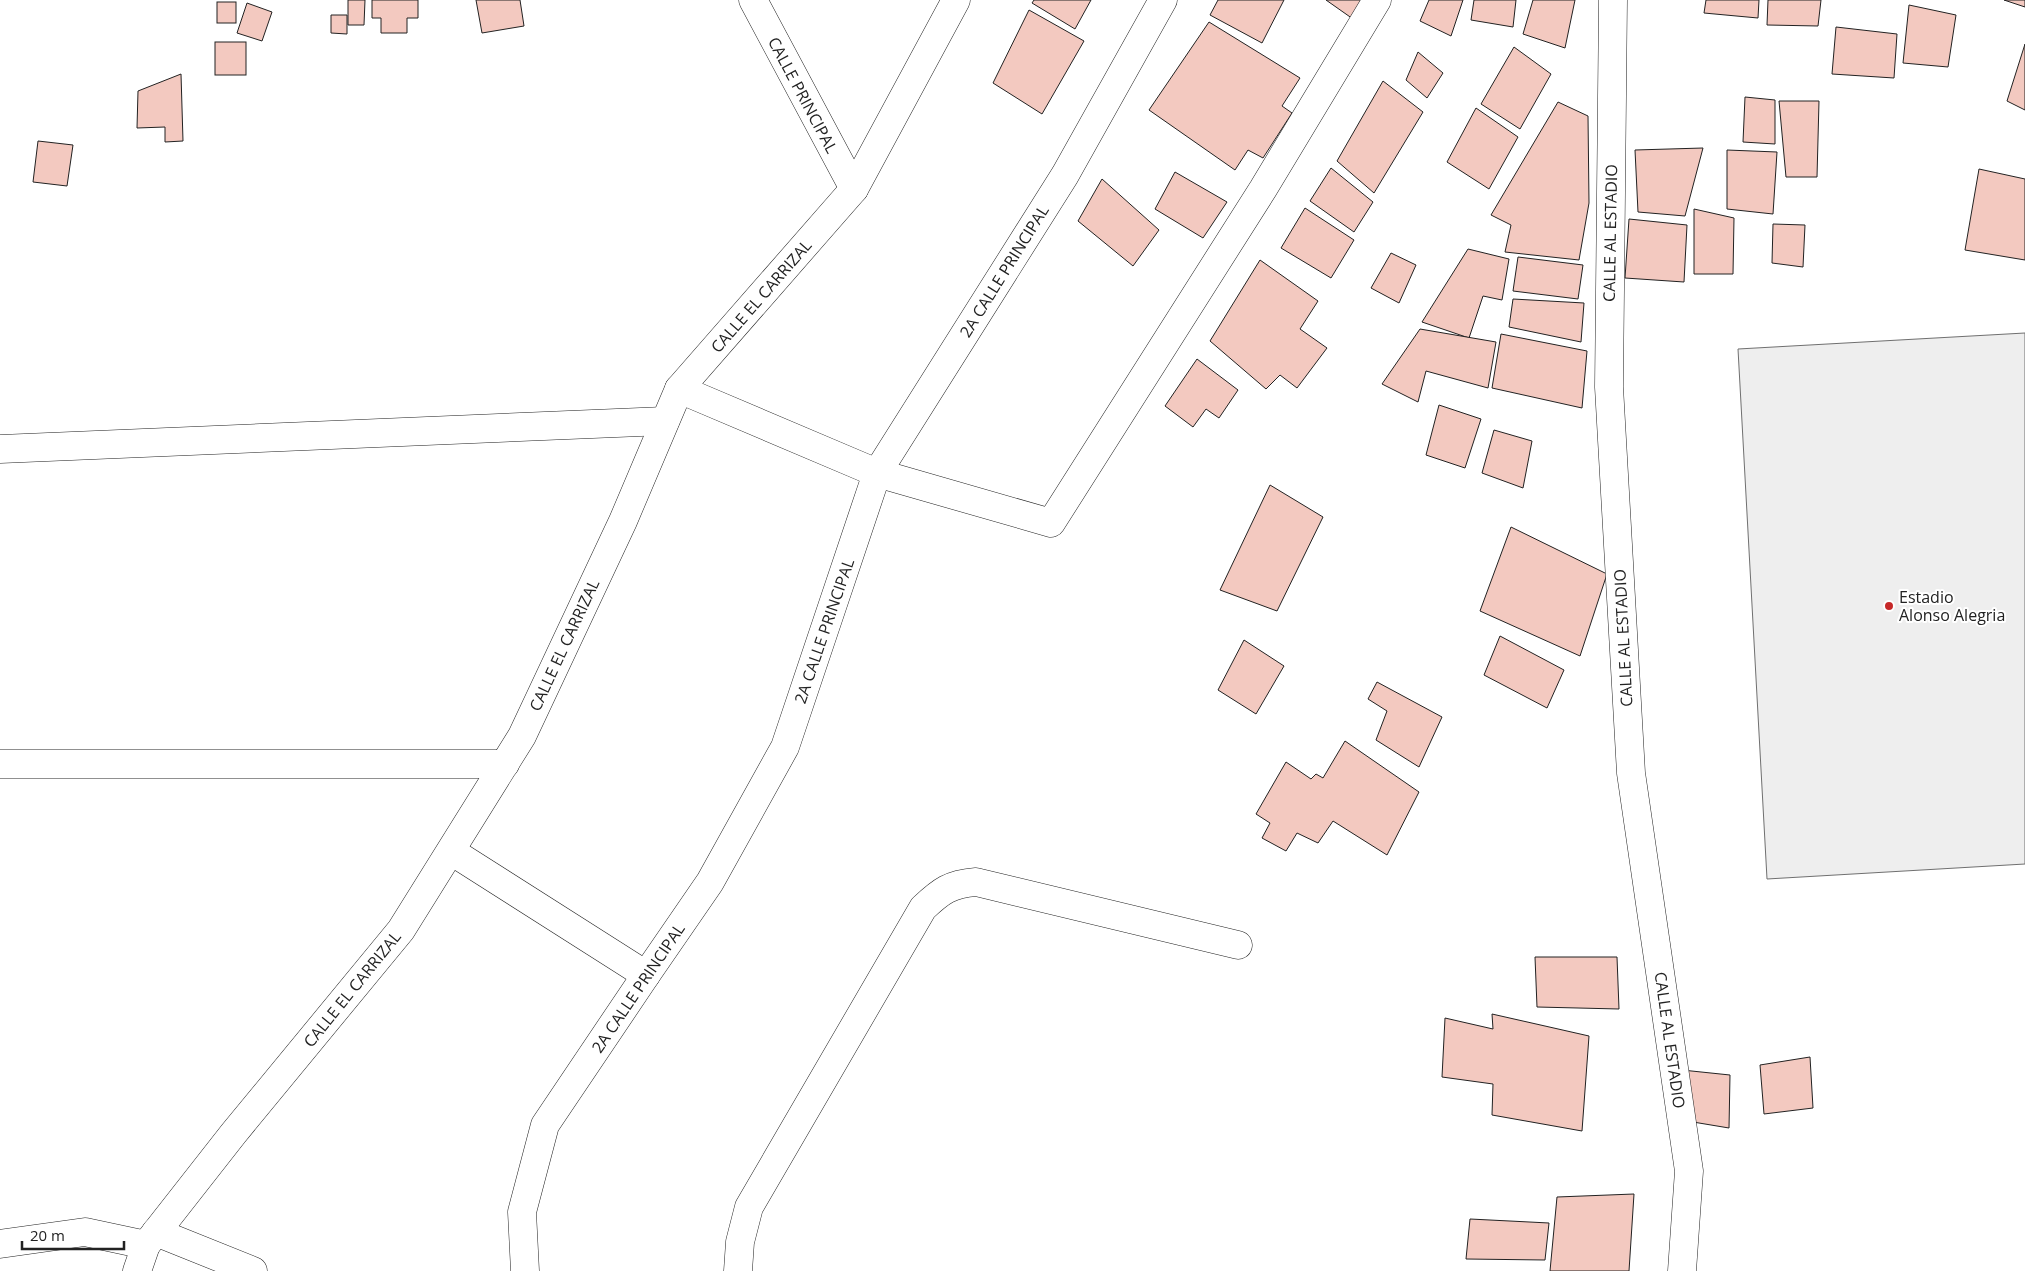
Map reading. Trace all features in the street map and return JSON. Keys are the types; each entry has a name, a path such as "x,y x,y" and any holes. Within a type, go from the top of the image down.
{"street":[{"name":"CALLE PRINCIPAL","path":"753,0 854,189"},
{"name":"CALLE EL CARRIZAL","path":"137,1271 151,1239 233,1134 401,930 522,736 623,521 678,389 854,189 956,0"},
{"name":"2A CALLE PRINCIPAL","path":"525,1271 522,1212 545,1125 710,882 785,747 877,473 1065,175 1163,0"},
{"path":"678,389 877,473 1051,523 1263,189 1377,0"},
{"name":"CALLE AL ESTADIO","path":"1613,0 1609,387 1631,772 1688,1171 1682,1271"},
{"path":"0,450 665,421"},
{"path":"0,764 504,764"},
{"path":"451,850 646,975"},
{"path":"738,1271 740,1242 749,1207 923,908 939,893 958,883 976,882 1238,945"},
{"path":"0,1244 85,1232 151,1239 254,1271"}],"shaded area":[{"name":"Estadio Alonso Alegria","path":"2025,333 2025,864 1767,879 1738,349"}],"building":[{"path":"348,0 365,0 364,25 348,25"},
{"path":"372,0 418,0 418,18 407,18 407,33 381,33 381,18 372,18"},
{"path":"476,0 520,0 524,26 482,33"},
{"path":"1034,0 1091,0 1075,29 1032,3"},
{"path":"1218,0 1284,0 1262,43 1210,15"},
{"path":"1326,0 1365,0 1353,19"},
{"path":"1429,0 1463,0 1451,36 1420,21"},
{"path":"1474,0 1516,0 1513,27 1471,20"},
{"path":"1533,0 1575,0 1565,48 1523,34"},
{"path":"1706,0 1759,0 1758,18 1704,13"},
{"path":"1768,0 1821,0 1818,26 1767,25"},
{"path":"2004,0 2025,0 2025,7"},
{"path":"217,2 236,2 236,23 217,23"},
{"path":"247,3 272,12 262,41 237,33"},
{"path":"1909,5 1956,15 1948,67 1903,63"},
{"path":"1029,10 1084,41 1042,114 993,83"},
{"path":"331,15 347,15 347,34 331,33"},
{"path":"1209,22 1300,78 1282,106 1292,113 1263,158 1248,150 1235,170 1149,110"},
{"path":"1836,27 1897,34 1894,78 1832,74"},
{"path":"215,42 246,42 246,75 215,75"},
{"path":"2025,44 2025,110 2007,101"},
{"path":"1514,47 1551,74 1520,129 1481,104"},
{"path":"1418,52 1443,73 1427,98 1406,80"},
{"path":"181,74 183,141 165,142 165,127 137,128 138,91"},
{"path":"1383,81 1423,112 1374,193 1337,161"},
{"path":"1745,97 1775,100 1775,144 1743,142"},
{"path":"1779,101 1819,101 1817,177 1786,177"},
{"path":"1558,102 1588,116 1589,203 1579,260 1505,252 1511,225 1491,215"},
{"path":"1476,108 1518,137 1489,189 1447,162"},
{"path":"38,141 73,145 67,186 33,182"},
{"path":"1703,148 1685,216 1638,212 1635,150"},
{"path":"1727,150 1777,152 1773,214 1727,209"},
{"path":"1331,168 1373,202 1354,232 1310,201"},
{"path":"1979,169 2025,179 2025,260 1965,250"},
{"path":"1175,172 1227,202 1203,238 1155,209"},
{"path":"1102,179 1159,230 1133,266 1078,221"},
{"path":"1305,208 1354,240 1331,278 1281,248"},
{"path":"1694,209 1734,218 1733,274 1694,274"},
{"path":"1629,219 1687,225 1684,282 1625,278"},
{"path":"1773,224 1805,225 1803,267 1772,263"},
{"path":"1468,249 1509,259 1502,300 1483,296 1469,338 1422,322"},
{"path":"1391,253 1416,265 1399,303 1371,288"},
{"path":"1518,257 1583,265 1578,299 1513,291"},
{"path":"1260,260 1318,301 1300,329 1327,348 1297,388 1280,375 1266,389 1210,341"},
{"path":"1513,299 1584,303 1581,342 1509,327"},
{"path":"1420,329 1496,342 1488,388 1426,371 1418,402 1382,384"},
{"path":"1501,334 1587,351 1582,408 1492,388"},
{"path":"1197,359 1238,390 1219,418 1206,409 1193,427 1165,406"},
{"path":"1439,405 1481,419 1465,468 1426,455"},
{"path":"1494,430 1532,441 1523,488 1482,473"},
{"path":"1270,485 1323,517 1277,611 1220,590"},
{"path":"1511,527 1607,574 1580,656 1480,611"},
{"path":"1500,636 1564,670 1547,708 1484,675"},
{"path":"1244,640 1284,666 1256,714 1218,690"},
{"path":"1377,682 1442,717 1419,767 1376,740 1387,711 1368,699"},
{"path":"1345,741 1419,792 1387,855 1333,821 1318,843 1297,833 1286,851 1262,838 1270,823 1256,814 1286,762 1311,779 1316,774 1323,778"},
{"path":"1535,957 1617,957 1619,1009 1537,1007"},
{"path":"1492,1014 1589,1036 1582,1131 1492,1115 1493,1084 1442,1077 1445,1018 1493,1029"},
{"path":"1810,1057 1813,1108 1764,1114 1760,1065"},
{"path":"1682,1070 1730,1075 1729,1128 1687,1121"},
{"path":"1634,1194 1629,1271 1550,1271 1557,1197"},
{"path":"1470,1219 1549,1223 1545,1260 1466,1259"}],"place":[{"name":"Estadio Alonso Alegria","path":"1889,606"}]}
